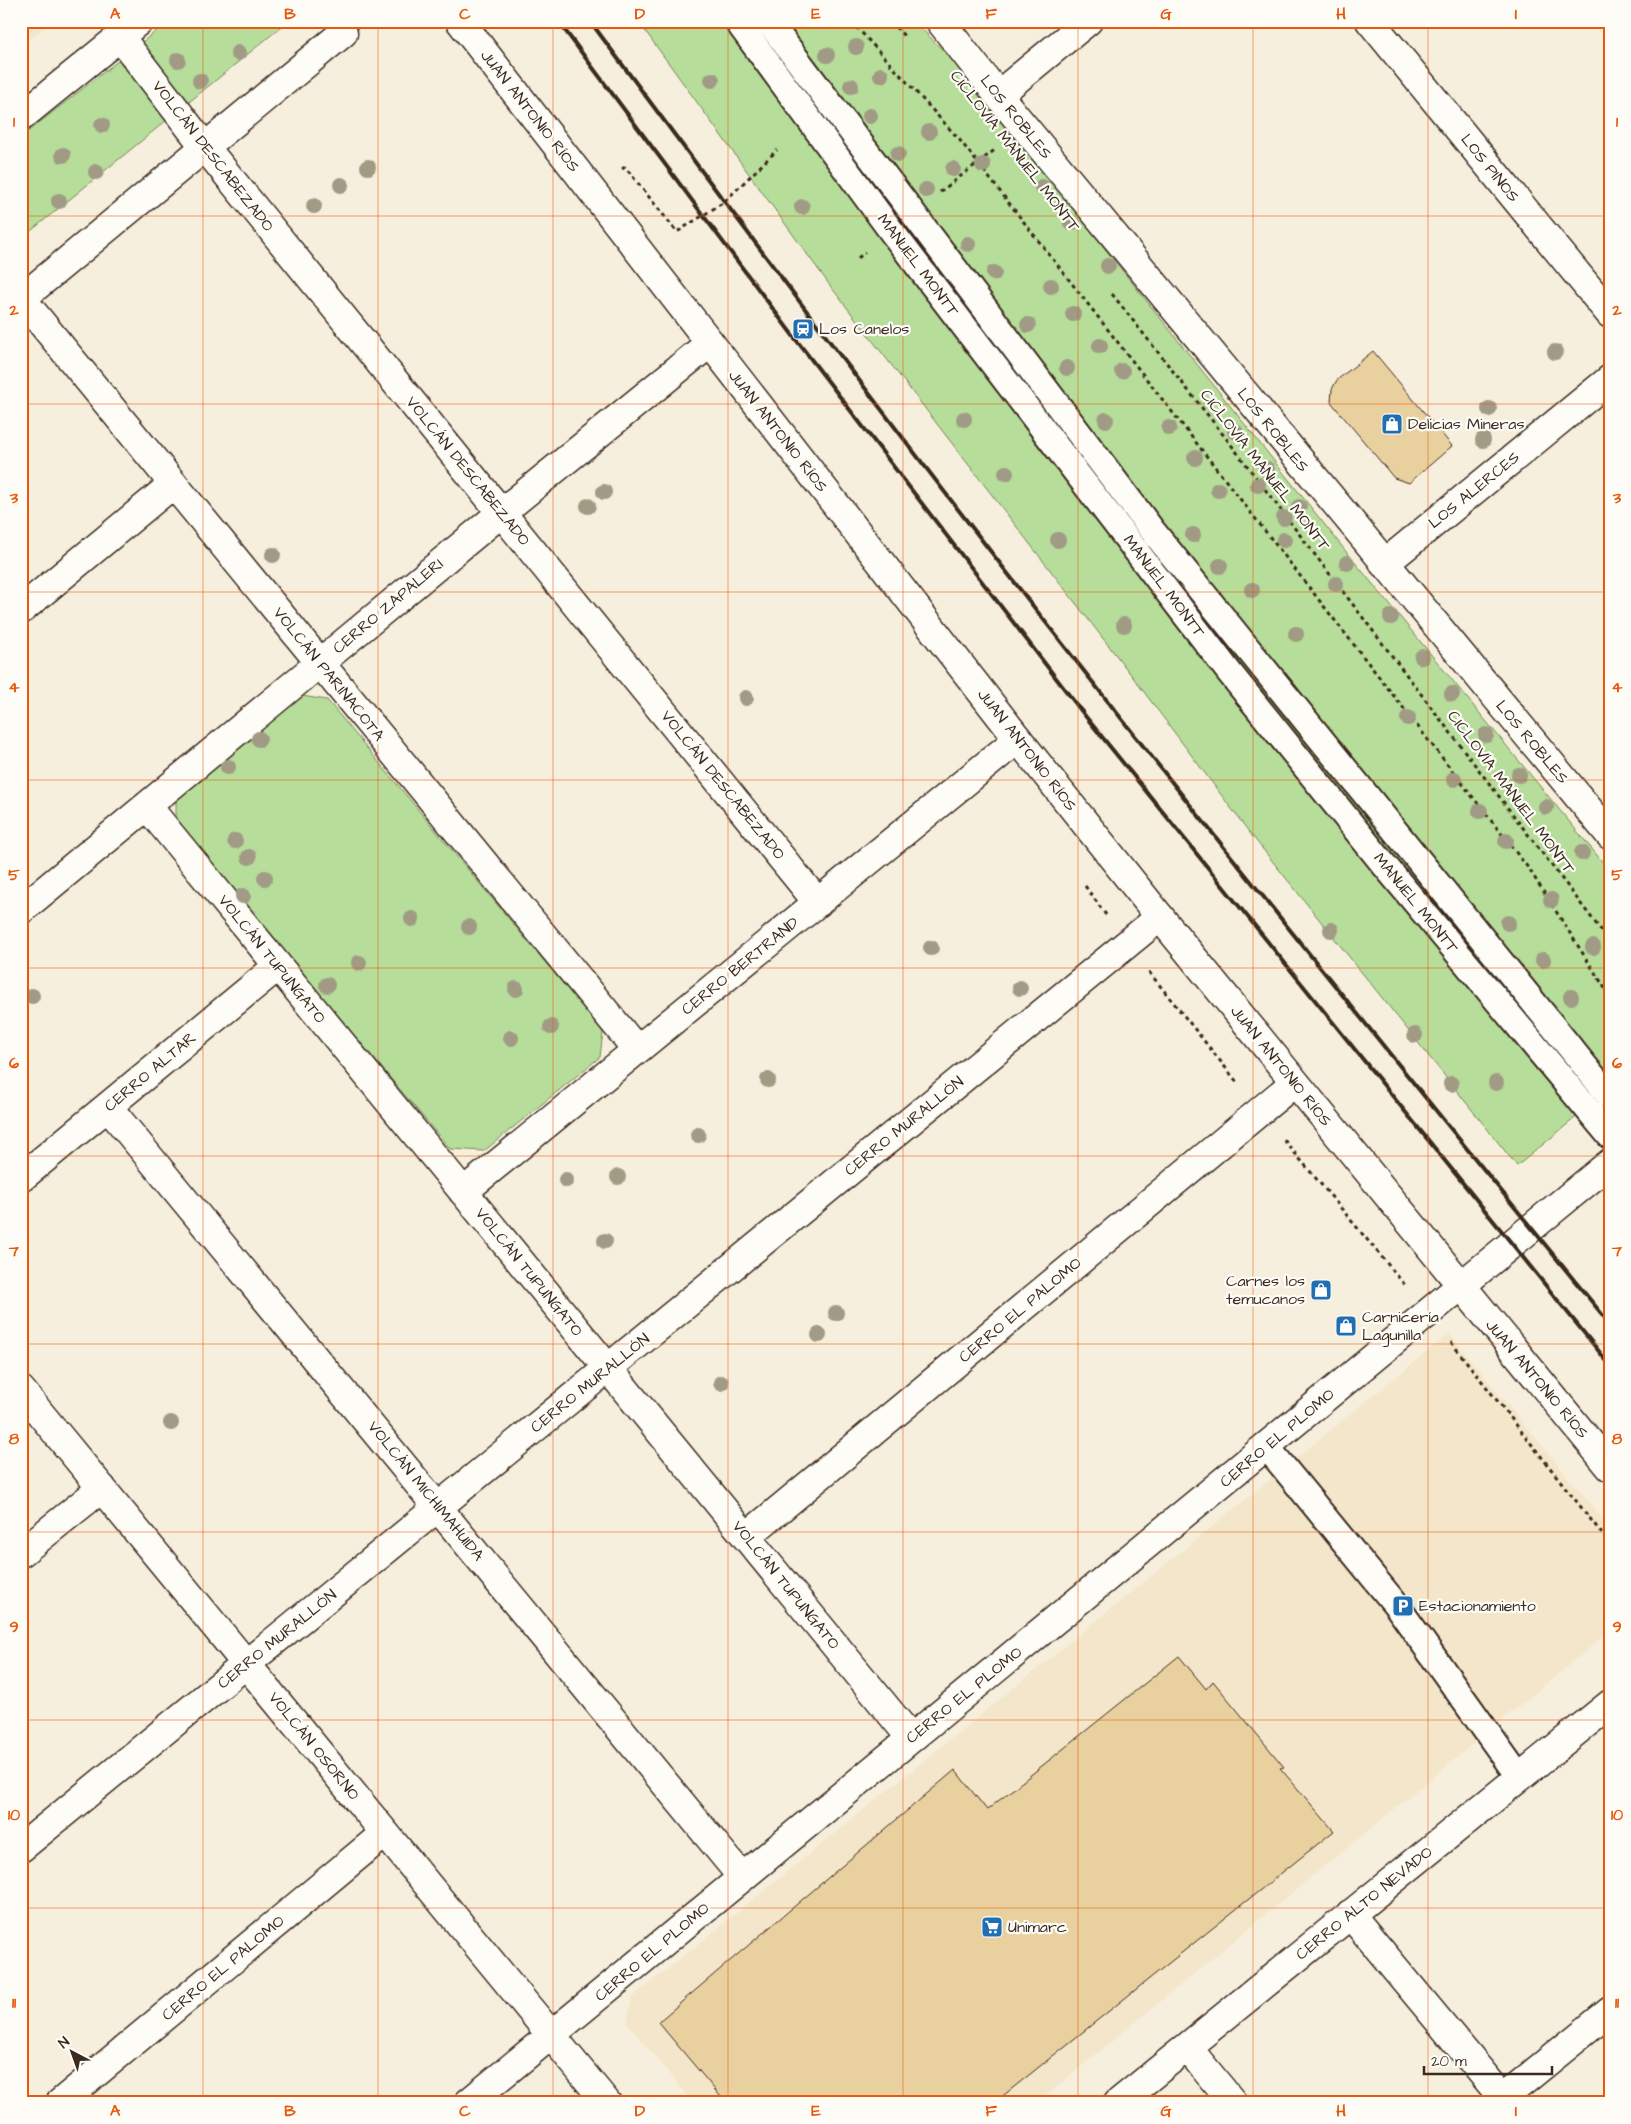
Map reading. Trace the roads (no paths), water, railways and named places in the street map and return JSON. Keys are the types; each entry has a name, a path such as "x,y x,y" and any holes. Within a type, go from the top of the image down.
{"street":[{"name":"JUAN ANTONIO RÍOS","path":"460,21 1018,739 1294,1083 1610,1467"},
{"name":"LOS ROBLES","path":"940,21 998,95 1384,564 1610,835"},
{"path":"998,95 1088,21"},
{"name":"LOS PINOS","path":"1370,21 1610,314"},
{"path":"21,116 129,29"},
{"name":"VOLCÁN DESCABEZADO","path":"129,29 204,146 818,903"},
{"path":"21,299 343,33"},
{"name":"VOLCÁN PARINACOTA","path":"21,299 637,1050"},
{"name":"CERRO ZAPALERI","path":"21,910 501,513 710,343"},
{"name":"LOS ALERCES","path":"1384,564 1610,379"},
{"path":"21,610 173,484"},
{"name":"CERRO BERTRAND","path":"464,1192 1018,739"},
{"name":"VOLCÁN TUPUNGATO","path":"147,806 911,1738"},
{"name":"CERRO MURALLÓN","path":"21,1848 1160,917"},
{"name":"CERRO ALTAR","path":"21,1178 278,966"},
{"name":"CERRO EL PALOMO","path":"746,1537 1294,1083"},
{"name":"VOLCÁN MICHIMAHUIDA","path":"108,1107 742,1877"},
{"name":"CERRO EL PLOMO","path":"468,2103 1610,1163"},
{"name":"VOLCÁN OSORNO","path":"21,1390 607,2103"},
{"path":"21,1553 102,1488"},
{"name":"CERRO ALTO NEVADO","path":"1118,2103 1610,1704"},
{"name":"CERRO EL PALOMO","path":"60,2103 385,1833"},
{"path":"1350,1914 1505,2100 1610,2010"},
{"path":"1187,2047 1233,2103"}],"lane":[{"name":"MANUEL MONTT","path":"737,21 892,232 1229,672 1387,868 1610,1136"},
{"name":"MANUEL MONTT","path":"768,21 1152,530 1610,1097"},
{"path":"1267,1447 1397,1606 1519,1777"}],"railway":[{"path":"558,21 794,337 1086,717 1610,1365"},
{"path":"590,21 833,346 1058,638 1292,933 1610,1324"}],"place":[{"name":"Los Canelos","path":"803,329"},
{"name":"Delicias Mineras","path":"1392,424"},
{"name":"Carnes los temucanos","path":"1321,1290"},
{"name":"Carnicería Lagunilla","path":"1346,1326"},
{"name":"Estacionamiento","path":"1403,1606"},
{"name":"Unimarc","path":"992,1927"}]}
